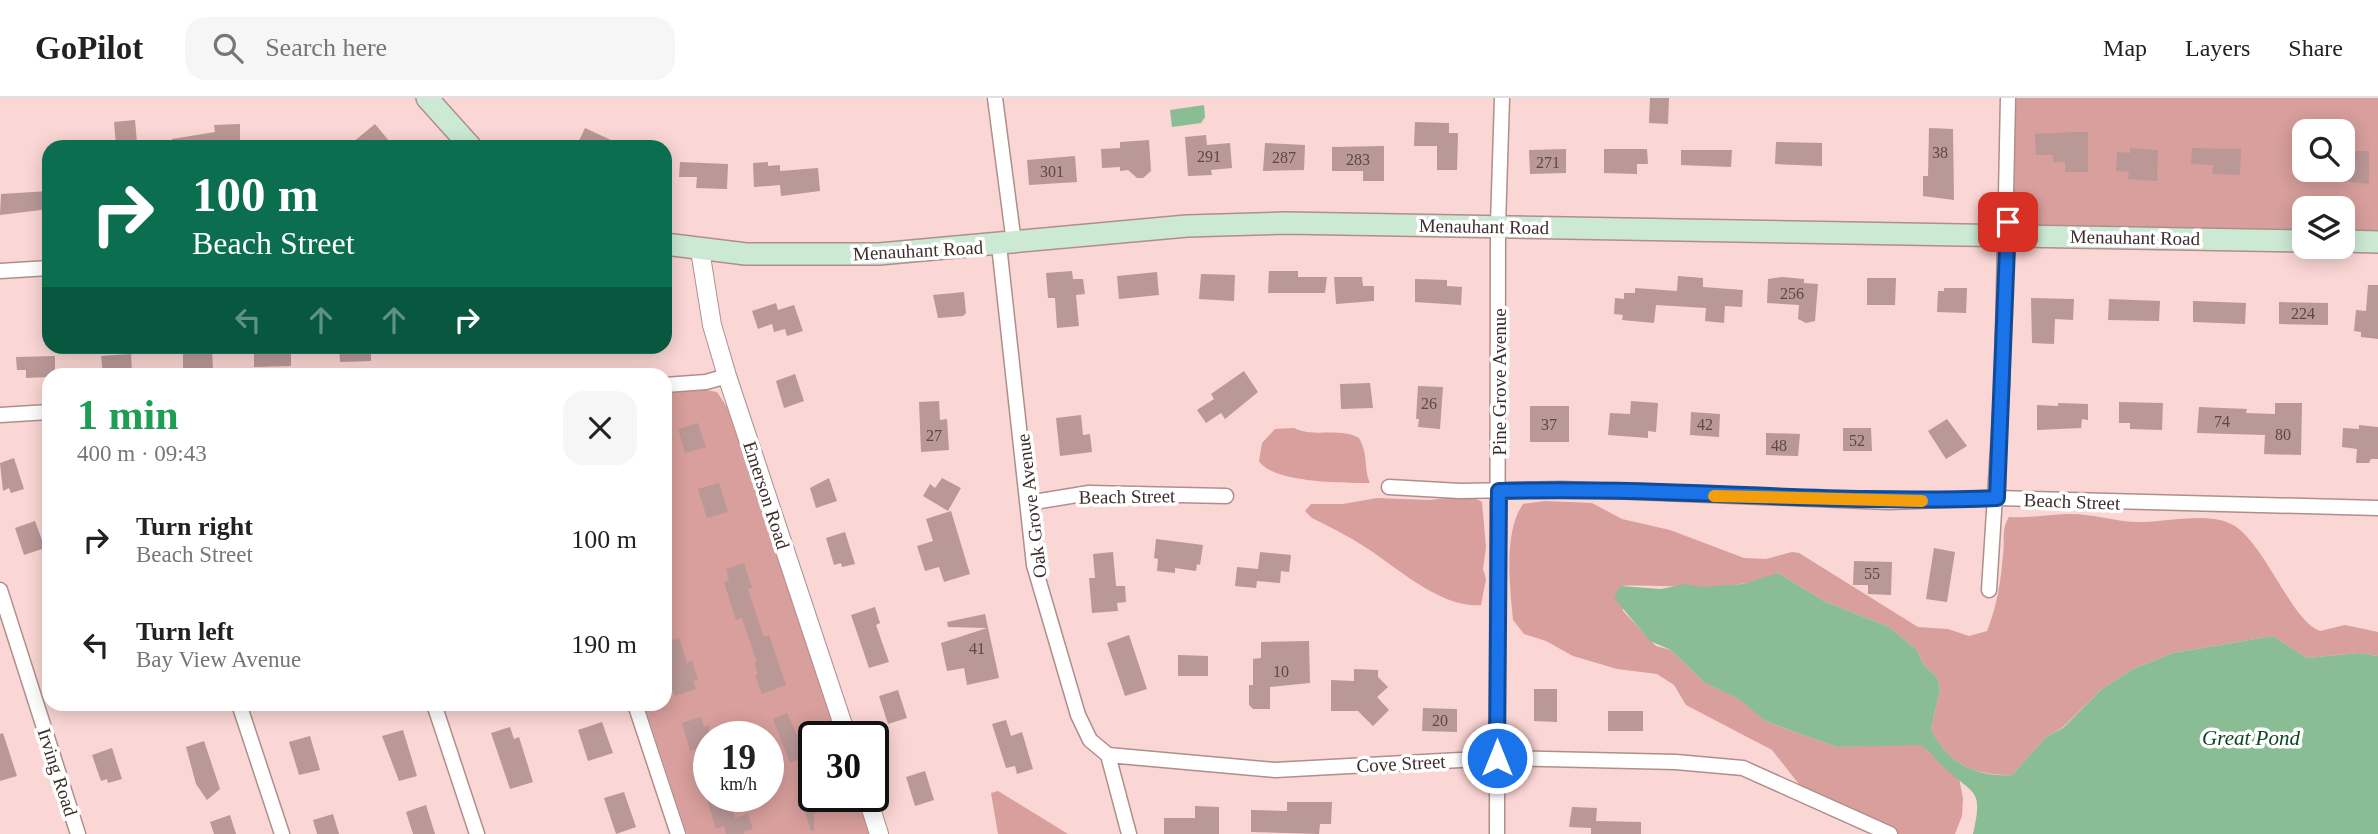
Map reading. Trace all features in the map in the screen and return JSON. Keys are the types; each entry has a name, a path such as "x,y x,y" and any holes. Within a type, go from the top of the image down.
{"main road":[{"path":"427,98 465,140"},
{"name":"Menauhant Road","path":"672,245 746,254 879,254 1187,226 1498,225 2292,241"},
{"path":"2355,241 2378,242"}],"street":[{"name":"Oak Grove Avenue","path":"995,98 1034,565 1078,715 1090,740 1108,755 1129,834"},
{"name":"Pine Grove Avenue","path":"1497,834 1498,225 1502,98"},
{"path":"1989,590 1997,498 2008,235 2008,98"},
{"name":"Emerson Road","path":"700,250 712,325 727,376 842,721"},
{"path":"0,271 42,268"},
{"path":"672,384 706,382 727,376"},
{"path":"0,415 42,412"},
{"name":"Beach Street","path":"1388,487 1499,491 1562,489 1889,502 1997,498 2378,508"},
{"name":"Beach Street","path":"1028,503 1089,494 1226,496"},
{"name":"Irving Road","path":"0,590 78,834"},
{"path":"241,711 282,834"},
{"path":"436,711 477,834"},
{"path":"637,711 678,834"},
{"name":"Cove Street","path":"1108,755 1275,770 1497,758 1676,762 1743,768 1890,834"},
{"path":"872,812 879,834"}],"shaded area":[{"path":"2015,98 2378,98 2378,233 2355,232 2355,196 2292,196 2292,231 2025,226 2013,212"},
{"path":"701,389 717,392 727,407 833,721 798,721 798,812 863,812 871,834 687,834 646,711 672,711 672,391"},
{"path":"1294,428 1310,432 1343,433 1359,438 1370,483 1294,478 1267,468 1259,461 1262,443 1275,429"},
{"path":"1471,496 1482,502 1486,547 1483,569 1486,579 1481,605 1466,604 1435,594 1359,543 1312,518 1305,511 1311,504 1343,504 1377,498 1429,500"},
{"path":"1545,501 1592,503 1622,519 1670,530 1744,558 1766,559 1792,552 1799,553 1918,627 1948,629 1969,636 1987,631 2000,584 2004,531 2009,517 2076,514 2136,522 2187,518 2225,521 2247,536 2310,625 2320,631 2345,625 2378,632 2378,656 2359,653 2307,658 2273,636 2173,653 2131,670 2102,689 2062,728 2046,737 2012,775 1999,775 1964,766 1937,741 1931,729 1940,689 1937,677 1923,664 1917,650 1889,627 1824,601 1778,573 1759,580 1719,586 1620,586 1623,611 1656,646 1671,650 1705,683 1740,699 1765,721 1837,747 1920,744 1959,778 1963,798 1962,816 1955,834 1874,834 1802,788 1772,750 1686,705 1674,685 1657,674 1617,669 1573,656 1546,641 1524,634 1513,620 1510,545 1523,504"},
{"path":"998,791 1068,834 998,834 991,793"}],"water":[{"path":"1204,105 1205,117 1201,123 1172,127 1170,110"},
{"name":"Great Pond","path":"1778,573 1824,601 1889,627 1917,650 1923,664 1937,677 1940,689 1931,729 1937,741 1954,759 1964,765 1999,775 2012,775 2046,737 2063,728 2102,689 2131,670 2173,653 2273,636 2307,658 2359,653 2378,656 2378,834 1973,834 1977,807 1973,793 1920,745 1837,747 1765,721 1739,699 1705,683 1671,650 1650,641 1614,598 1620,586 1661,589 1686,584 1700,587 1743,584"}],"building":[{"path":"1650,98 1669,98 1668,124 1649,123"},
{"path":"135,120 137,140 116,140 114,122"},
{"path":"1415,122 1449,123 1449,133 1458,133 1457,170 1437,170 1437,146 1414,146"},
{"path":"240,124 240,140 172,140 215,132 214,125"},
{"path":"375,124 388,140 356,140"},
{"path":"585,128 611,140 579,140"},
{"path":"1929,128 1953,129 1954,200 1923,196 1923,176 1928,176"},
{"path":"2088,132 2088,172 2065,172 2065,162 2053,162 2053,155 2036,155 2035,134"},
{"path":"1206,135 1207,145 1230,143 1232,168 1211,170 1212,175 1188,176 1185,137"},
{"path":"1149,140 1151,171 1143,178 1137,178 1128,170 1120,171 1120,167 1102,168 1101,149 1120,148 1120,142"},
{"path":"1776,142 1822,143 1822,166 1775,164"},
{"path":"1265,143 1305,145 1304,170 1263,171"},
{"path":"1384,146 1384,181 1363,181 1363,171 1332,171 1332,147"},
{"path":"2130,148 2158,150 2157,181 2128,179 2129,172 2116,171 2117,152 2130,153"},
{"path":"2192,148 2241,149 2240,175 2212,174 2213,165 2191,164"},
{"path":"1566,149 1566,173 1530,174 1529,150"},
{"path":"1604,149 1647,149 1648,164 1637,164 1637,174 1604,173"},
{"path":"1681,150 1732,150 1731,167 1681,165"},
{"path":"2355,151 2369,151 2369,184 2352,182 2355,182"},
{"path":"1075,156 1077,182 1029,185 1027,160"},
{"path":"680,162 728,164 727,189 696,188 697,177 679,177"},
{"path":"768,162 768,166 780,165 780,171 818,168 820,191 781,196 780,185 754,187 753,163"},
{"path":"42,191 42,210 0,215 1,194"},
{"path":"1072,271 1073,279 1083,279 1085,294 1076,295 1079,326 1057,328 1055,298 1048,298 1046,273"},
{"path":"1269,271 1298,271 1298,277 1327,277 1325,293 1268,293"},
{"path":"1157,272 1159,295 1119,299 1117,276"},
{"path":"1201,274 1235,275 1234,301 1199,299"},
{"path":"1678,276 1703,278 1703,287 1743,290 1742,307 1725,306 1724,323 1705,321 1706,308 1656,305 1654,323 1622,320 1623,315 1614,314 1615,298 1624,299 1624,293 1635,293 1635,288 1677,291"},
{"path":"1334,277 1362,277 1363,286 1374,286 1374,301 1336,304"},
{"path":"1867,278 1896,278 1895,305 1867,305"},
{"path":"1415,279 1447,280 1447,286 1462,287 1461,305 1415,302"},
{"path":"1768,279 1804,279 1804,283 1818,284 1815,321 1806,323 1798,319 1799,305 1767,303"},
{"path":"2368,285 2378,285 2378,339 2361,337 2361,332 2354,331 2356,310 2366,311"},
{"path":"1944,288 1967,288 1966,313 1937,312 1938,291 1944,291"},
{"path":"964,292 966,313 963,316 938,318 933,295"},
{"path":"2031,298 2074,299 2073,320 2055,319 2054,344 2032,343"},
{"path":"2109,299 2160,301 2159,321 2108,320"},
{"path":"2193,301 2246,303 2245,324 2193,322"},
{"path":"2279,302 2328,303 2328,325 2279,324"},
{"path":"776,303 778,310 794,305 803,331 787,336 785,329 774,332 772,324 758,329 752,311"},
{"path":"131,354 132,368 102,368 101,356"},
{"path":"183,354 212,354 213,368 183,368"},
{"path":"254,354 291,354 291,366 254,367"},
{"path":"340,354 371,354 371,361 340,362"},
{"path":"55,356 55,368 42,368 42,377 26,378 26,370 17,370 16,357"},
{"path":"1244,371 1258,392 1225,419 1221,413 1206,423 1197,410 1214,399 1211,394"},
{"path":"795,374 804,401 784,408 776,381"},
{"path":"1370,383 1373,408 1341,409 1340,384"},
{"path":"1418,386 1443,387 1440,429 1418,427"},
{"path":"939,401 940,420 947,419 949,450 921,452 919,402"},
{"path":"1631,401 1658,403 1656,432 1648,431 1648,438 1608,435 1610,413 1630,414"},
{"path":"2119,402 2163,403 2162,430 2130,429 2130,423 2119,423"},
{"path":"2058,403 2088,404 2088,420 2082,419 2081,428 2037,430 2037,405 2058,406"},
{"path":"2275,403 2302,403 2301,455 2264,454 2265,435 2197,433 2199,407 2247,409 2246,413 2275,414"},
{"path":"1530,406 1569,406 1569,442 1530,442"},
{"path":"1691,412 1720,414 1719,437 1690,435"},
{"path":"1081,415 1083,435 1090,434 1092,452 1060,456 1056,418"},
{"path":"1947,419 1967,446 1946,459 1928,431"},
{"path":"698,423 706,447 685,453 678,429"},
{"path":"2359,425 2378,427 2378,459 2371,459 2369,463 2356,463 2357,449 2342,447 2343,428 2359,429"},
{"path":"1843,428 1871,428 1872,451 1843,451"},
{"path":"1766,433 1800,434 1798,456 1766,455"},
{"path":"14,458 24,489 11,493 9,488 3,491 0,463"},
{"path":"829,478 837,501 816,508 810,488"},
{"path":"942,478 961,488 948,511 923,496 930,484 935,488"},
{"path":"719,483 728,512 707,518 698,489"},
{"path":"951,511 970,574 944,582 939,567 925,571 917,546 933,541 926,519"},
{"path":"35,521 42,540 42,549 24,555 15,528"},
{"path":"845,532 855,564 842,567 841,563 834,565 826,538"},
{"path":"1156,539 1203,545 1200,565 1197,564 1196,571 1175,568 1175,573 1157,571 1158,559 1154,558"},
{"path":"1934,548 1955,552 1947,602 1926,599"},
{"path":"1113,552 1116,586 1125,586 1126,602 1117,603 1118,611 1092,613 1089,578 1095,578 1093,554"},
{"path":"1260,552 1291,555 1289,572 1281,571 1280,583 1257,581 1256,588 1235,586 1237,567 1258,569"},
{"path":"1854,561 1892,562 1891,595 1868,594 1868,585 1853,585"},
{"path":"744,563 752,588 748,589 764,637 769,635 786,685 762,694 755,675 758,674 754,663 757,662 742,618 736,620 724,582 729,580 726,569"},
{"path":"875,607 880,623 876,625 889,662 869,668 851,615"},
{"path":"985,614 999,678 967,685 964,668 947,671 941,643 987,628 948,627 947,622"},
{"path":"1129,635 1147,689 1125,696 1107,643"},
{"path":"679,638 687,663 692,661 698,680 693,681 696,689 675,696 672,690 672,640"},
{"path":"1309,641 1310,683 1270,687 1270,709 1253,709 1249,705 1249,685 1253,685 1253,659 1261,658 1261,642"},
{"path":"1178,655 1208,656 1208,676 1178,676"},
{"path":"1354,669 1378,670 1378,677 1388,687 1377,697 1389,710 1373,726 1358,711 1331,711 1331,680 1354,681"},
{"path":"1534,689 1557,689 1557,722 1534,721"},
{"path":"898,690 907,718 889,724 879,696"},
{"path":"1423,708 1457,709 1457,732 1422,731"},
{"path":"1608,711 1643,711 1643,731 1608,731"},
{"path":"787,713 798,737 798,760 790,763 784,747 784,721 773,719"},
{"path":"701,717 702,721 693,721 693,750 690,751 682,723"},
{"path":"1006,720 1011,736 1022,732 1033,769 1017,774 1015,766 1006,768 992,724"},
{"path":"602,722 613,753 588,761 578,730"},
{"path":"510,727 514,739 519,737 533,782 510,789 491,733"},
{"path":"403,730 417,776 399,781 382,736"},
{"path":"3,733 17,776 0,781 0,734"},
{"path":"310,736 320,770 299,775 289,742"},
{"path":"204,741 220,789 207,800 196,784 186,747"},
{"path":"112,748 122,779 108,783 107,779 101,781 92,755"},
{"path":"925,771 934,800 915,806 906,777"},
{"path":"624,792 636,827 616,834 604,798"},
{"path":"1287,802 1332,802 1331,824 1320,824 1319,834 1251,832 1251,810 1287,811"},
{"path":"426,805 435,834 413,834 406,812"},
{"path":"1195,806 1219,807 1219,834 1164,834 1164,818 1195,818"},
{"path":"1572,807 1597,808 1596,821 1641,822 1641,834 1591,834 1591,828 1569,827"},
{"path":"711,812 733,812 735,818 748,814 753,829 744,831 744,834 726,834 724,826 716,829"},
{"path":"805,812 819,812 814,814 814,830 811,831"},
{"path":"333,814 339,834 317,834 313,820"},
{"path":"230,815 236,834 214,834 210,822"}],"slow traffic":[{"path":"1714,496 1922,501"}],"route":[{"path":"1497,758 1499,491 1562,489 1889,502 1997,498 2008,222"}]}
